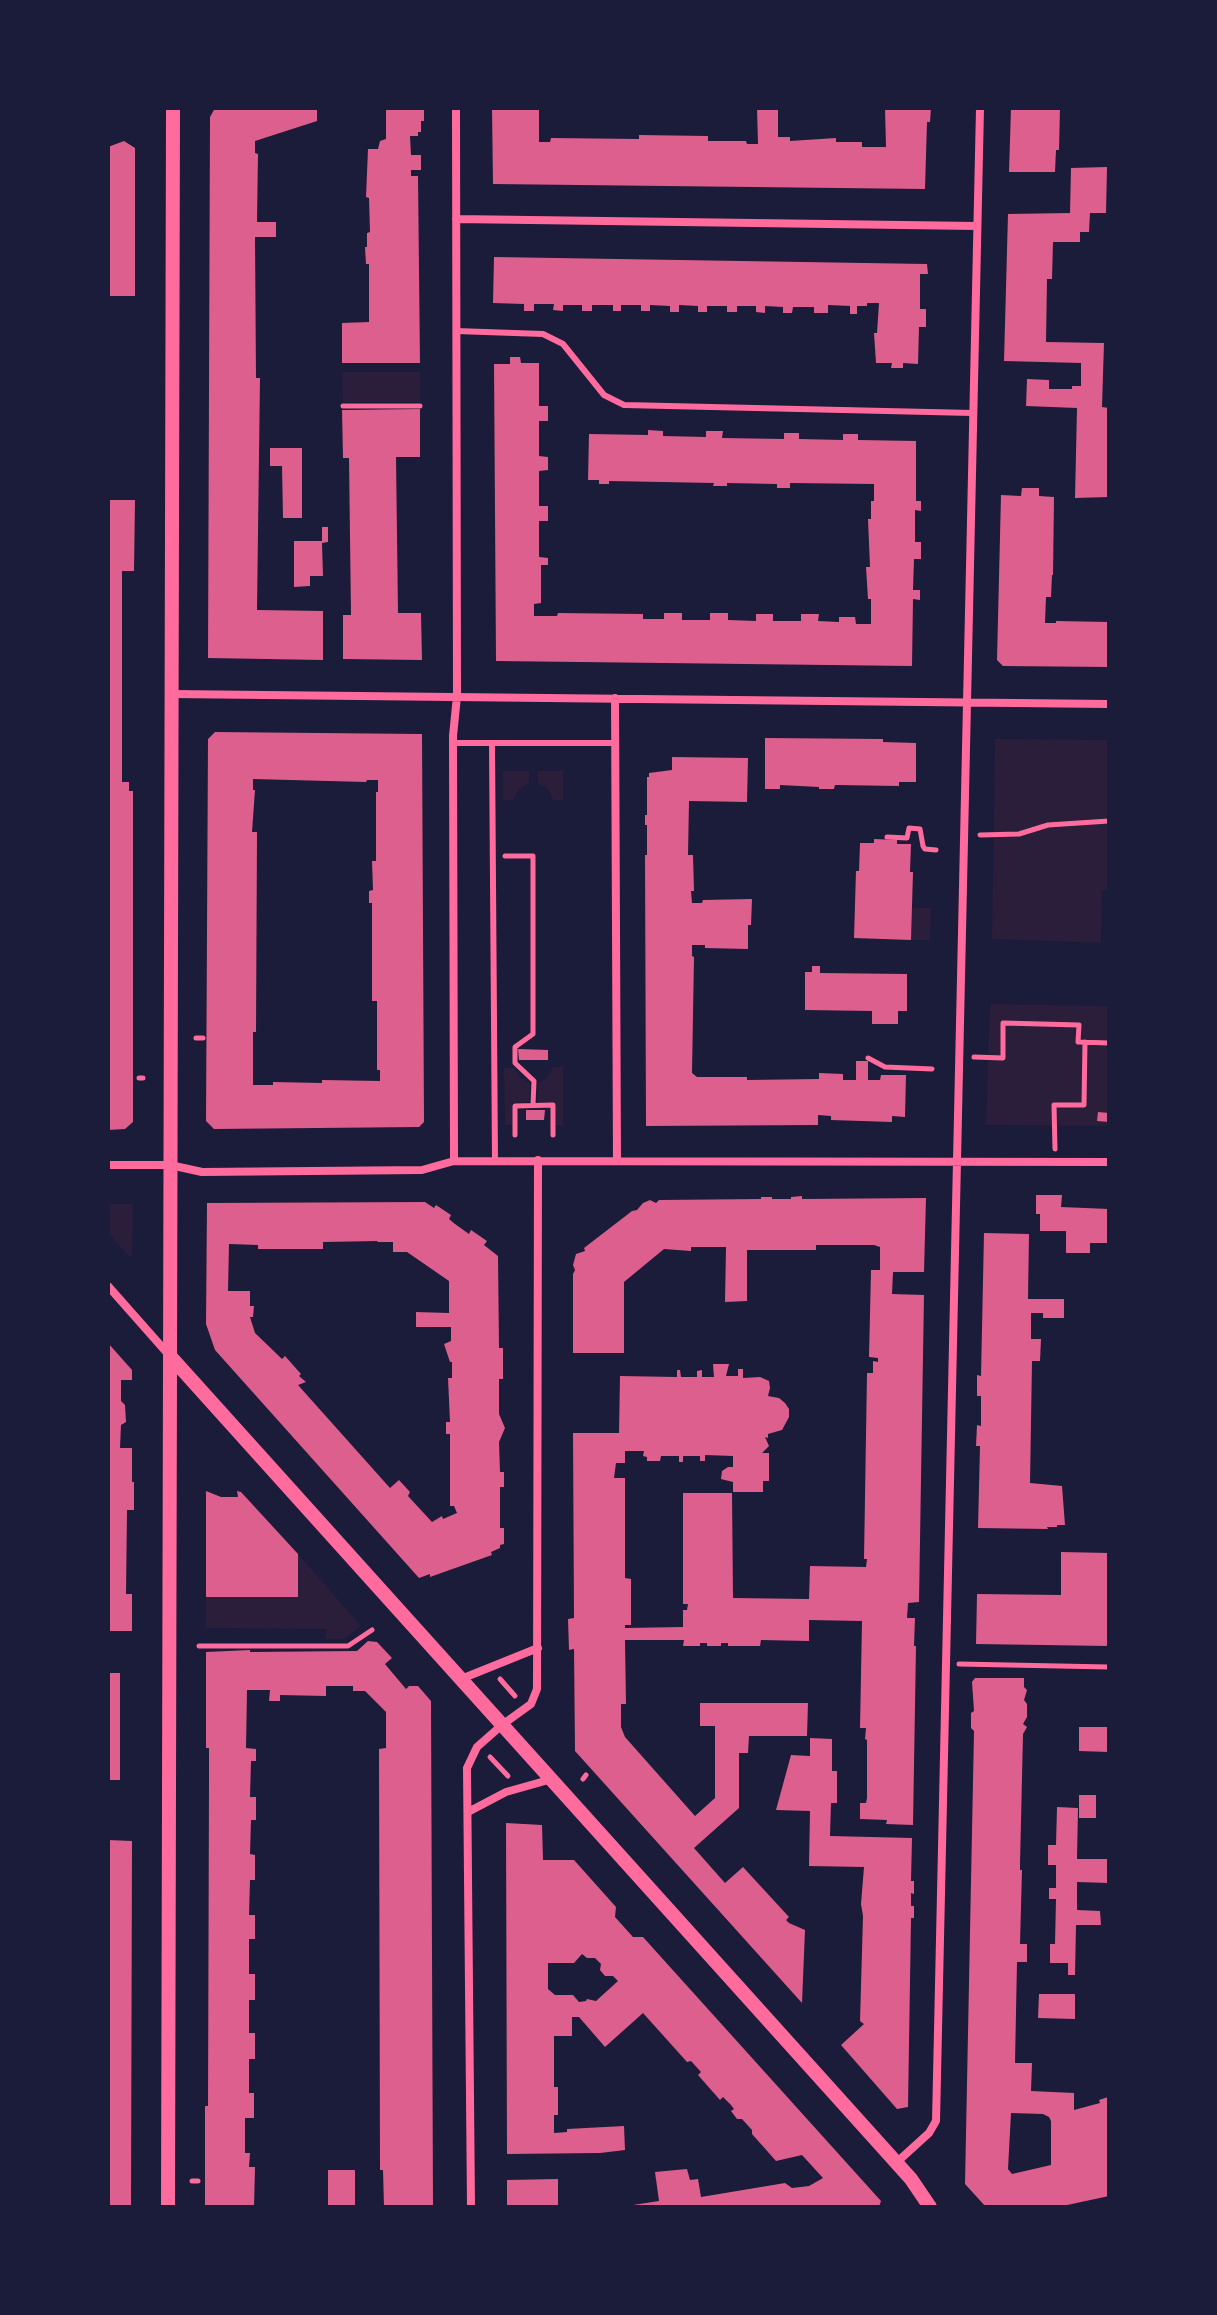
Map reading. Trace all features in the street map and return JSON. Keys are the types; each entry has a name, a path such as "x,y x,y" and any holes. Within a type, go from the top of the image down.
{"street":[{"path":"168,2207 173,108"},
{"path":"454,1161 456,108"},
{"path":"896,2163 929,2133 936,2121 980,108"},
{"path":"456,219 977,226"},
{"path":"171,694 1109,704"},
{"path":"615,698 617,1161"},
{"path":"108,1165 170,1165 202,1172 422,1170 454,1161 538,1160 1109,1162"},
{"path":"471,2207 467,1768 477,1747 531,1704 537,1689 538,1160"},
{"path":"108,1286 911,2179 930,2207"},
{"path":"461,1679 538,1648"},
{"path":"468,1812 506,1792 552,1779"}],"lane":[{"path":"456,331 543,334 563,344 604,395 624,405 973,413"},
{"path":"453,743 615,743"},
{"path":"492,743 495,1161"}],"path":[{"path":"343,406 420,406"},
{"path":"964,834 1019,834 1048,825 1109,821"},
{"path":"887,837 907,838 909,828 920,829 925,849 936,850"},
{"path":"493,856 533,856 533,1034 515,1047 515,1063 534,1081 533,1105"},
{"path":"958,1056 1003,1058 1003,1023 1079,1025 1078,1042 1109,1043"},
{"path":"1055,1162 1054,1105 1084,1105 1085,1042"},
{"path":"868,1058 885,1067 932,1069"},
{"path":"515,1135 515,1106 533,1105 553,1105 553,1135"},
{"path":"199,1646 348,1646 372,1630"},
{"path":"946,1664 1109,1667"},
{"path":"494,1672 516,1697"},
{"path":"489,1757 511,1780"}],"shaded area":[{"path":"342,372 420,372 420,402 343,402"},
{"path":"995,739 1109,740 1109,890 1102,890 1101,943 992,939"},
{"path":"503,771 529,771 529,783 519,789 513,800 503,801"},
{"path":"538,771 563,771 563,800 553,800 548,789 538,783"},
{"path":"912,908 931,908 930,940 911,940"},
{"path":"990,1004 1109,1006 1109,1126 986,1125"},
{"path":"553,1067 563,1067 563,1125 556,1125 556,1103 538,1103 538,1083 547,1078"},
{"path":"504,1068 514,1068 521,1078 530,1083 529,1102 512,1103 512,1125 505,1125"},
{"path":"108,1204 133,1204 132,1259 108,1233"},
{"path":"298,1554 361,1626 344,1639 326,1639 326,1629 206,1628 206,1597 298,1597"}],"building":[{"path":"215,108 317,108 317,121 255,141 255,153 258,154 257,222 276,222 276,237 255,237 256,378 260,378 257,610 323,611 323,660 208,658 210,117"},
{"path":"386,108 424,108 421,132 418,136 410,136 411,155 421,155 421,170 411,170 411,176 418,176 420,363 342,363 342,323 369,322 369,264 366,264 365,247 367,233 370,232 369,198 366,197 368,149 378,149 380,141 386,139"},
{"path":"492,108 539,108 539,142 550,142 551,138 639,139 639,135 708,136 708,141 758,144 757,108 778,108 778,137 790,137 790,141 836,138 836,142 862,142 862,147 886,147 885,108 931,108 930,122 927,122 925,189 493,184"},
{"path":"1011,108 1060,108 1055,172 1009,172"},
{"path":"124,141 135,148 135,296 108,296 108,147"},
{"path":"1107,167 1106,213 1090,213 1089,232 1080,232 1080,242 1053,242 1052,279 1047,279 1046,342 1104,343 1102,407 1109,408 1109,497 1075,498 1077,408 1026,406 1027,379 1049,380 1049,389 1072,389 1072,386 1081,386 1081,363 1004,361 1008,214 1070,213 1071,168"},
{"path":"494,257 927,264 928,274 920,274 920,309 926,309 926,327 919,327 918,364 903,363 903,368 891,368 892,363 876,363 874,333 877,333 879,303 857,306 857,314 850,314 850,306 828,305 828,313 814,313 814,307 793,307 792,313 783,313 783,307 765,306 765,313 756,312 756,306 737,306 737,312 727,312 727,306 707,306 707,312 698,312 698,306 679,305 679,312 670,312 670,306 650,305 650,311 641,311 641,305 621,305 621,311 613,311 613,305 592,305 592,311 582,311 582,305 563,305 563,311 553,310 554,304 534,304 534,311 524,311 524,304 493,303"},
{"path":"510,357 520,357 521,363 539,363 539,406 548,406 548,421 539,421 539,456 548,457 548,470 539,471 539,506 548,506 548,521 539,521 539,557 548,558 548,565 541,565 541,603 534,604 534,616 557,616 558,613 643,614 643,619 664,619 664,613 682,613 682,620 710,620 710,613 728,613 728,620 756,621 756,614 773,614 773,621 801,621 801,614 819,614 818,621 839,622 839,617 855,617 856,624 871,624 866,567 870,567 868,519 871,519 874,484 790,483 790,488 777,488 777,484 727,483 727,486 713,486 714,483 609,481 609,484 599,484 599,480 588,480 589,434 648,435 648,430 663,431 663,436 706,437 706,431 723,431 722,438 784,439 784,433 799,433 799,439 843,440 843,434 858,434 858,440 916,441 916,501 921,501 921,511 915,510 915,542 921,542 921,559 914,559 913,590 920,590 920,600 913,599 912,666 496,661 494,364 510,364"},
{"path":"420,409 420,457 396,457 398,613 421,613 422,660 343,659 343,615 351,615 349,458 343,458 342,410"},
{"path":"270,448 302,448 302,518 283,518 282,466 270,466"},
{"path":"1022,488 1039,488 1039,496 1054,497 1053,575 1051,597 1046,597 1045,623 1109,622 1109,667 1003,666 997,660 1001,495 1021,496"},
{"path":"108,500 135,500 134,571 122,571 122,782 129,782 129,791 133,791 133,1122 125,1129 108,1130"},
{"path":"322,527 328,527 328,542 322,543 323,576 310,576 310,586 294,587 294,541 322,541"},
{"path":"215,732 422,734 424,1122 419,1127 214,1129 206,1121 208,739","holes":["253,779 378,780 376,861 372,861 373,890 369,891 369,903 372,903 372,1001 377,1001 377,1070 380,1070 380,1081 322,1080 322,1083 273,1082 273,1085 253,1085 257,832 252,832"]},
{"path":"765,738 883,739 883,742 916,743 916,782 899,782 899,786 835,785 834,789 780,785 780,789 765,789"},
{"path":"672,757 748,758 747,802 689,801 688,855 693,855 692,903 752,899 748,949 692,945 692,1073 697,1077 747,1077 747,1080 819,1079 819,1073 843,1074 843,1080 856,1080 856,1061 868,1061 868,1080 880,1080 881,1075 906,1075 905,1117 892,1116 892,1122 831,1120 831,1116 818,1115 818,1125 646,1126 647,777 649,773 672,770"},
{"path":"874,839 911,844 911,940 854,938 860,843 874,843"},
{"path":"812,966 820,966 820,973 907,974 907,1011 898,1011 898,1024 872,1024 872,1011 805,1010 805,972 812,972"},
{"path":"518,1049 548,1050 548,1060 519,1060"},
{"path":"526,1110 545,1110 544,1120 526,1120"},
{"path":"1098,1112 1109,1113 1109,1122 1097,1121"},
{"path":"1036,1195 1062,1195 1061,1207 1109,1209 1109,1243 1090,1243 1090,1253 1066,1253 1066,1231 1040,1231"},
{"path":"802,1196 802,1199 926,1198 924,1272 893,1272 892,1294 924,1295 919,1602 908,1603 907,1618 915,1618 916,1646 913,1825 860,1819 860,1803 866,1803 867,1798 866,1728 860,1728 862,1621 809,1620 809,1641 761,1640 760,1646 728,1646 728,1643 721,1643 721,1646 707,1646 707,1643 700,1643 700,1646 683,1646 684,1640 625,1640 626,1704 621,1704 621,1727 625,1737 695,1816 715,1798 715,1726 700,1726 700,1703 808,1703 807,1736 749,1736 748,1753 739,1753 739,1808 694,1848 725,1883 743,1867 789,1917 786,1920 805,1930 802,2003 575,1751 574,1649 569,1650 568,1619 574,1618 573,1433 619,1433 620,1376 677,1377 677,1370 680,1370 681,1377 697,1377 697,1371 702,1370 702,1377 714,1377 713,1364 729,1364 726,1376 738,1376 738,1369 743,1369 743,1378 760,1377 769,1381 768,1396 779,1398 789,1409 789,1417 782,1430 765,1437 769,1446 762,1453 769,1453 769,1481 763,1481 763,1492 733,1492 733,1482 721,1479 722,1471 733,1467 733,1456 705,1455 705,1461 700,1461 700,1456 683,1456 683,1462 679,1462 679,1456 661,1456 660,1461 647,1461 644,1451 625,1451 625,1463 616,1463 614,1478 625,1478 625,1578 631,1579 631,1625 625,1625 625,1628 683,1627 683,1610 687,1610 688,1604 683,1604 683,1493 732,1493 733,1598 809,1599 810,1566 866,1567 867,1373 873,1373 873,1361 878,1362 878,1358 869,1357 871,1270 880,1270 880,1247 816,1245 816,1250 747,1250 747,1301 725,1302 726,1247 691,1247 691,1251 664,1249 624,1282 624,1353 573,1353 573,1265 576,1254 585,1251 584,1248 643,1203 650,1200 656,1203 659,1200 791,1199"},
{"path":"425,1202 451,1215 449,1219 469,1234 471,1230 487,1241 484,1245 498,1256 499,1348 503,1348 499,1414 505,1428 499,1442 500,1472 504,1472 504,1487 500,1487 500,1528 504,1528 504,1544 491,1552 492,1555 419,1578 215,1350 206,1324 207,1203","holes":["323,1242 393,1242 393,1252 407,1252 449,1281 449,1313 416,1312 416,1327 451,1327 451,1341 444,1344 452,1362 452,1378 448,1378 450,1422 446,1422 446,1434 450,1434 450,1506 454,1506 457,1513 432,1522 408,1496 410,1492 399,1480 390,1488 298,1385 306,1382 299,1376 301,1374 285,1356 282,1359 255,1333 250,1317 253,1317 254,1306 250,1306 250,1291 228,1291 229,1244 258,1245 258,1249 323,1249"]},
{"path":"984,1233 1029,1234 1028,1299 1064,1299 1064,1318 1043,1318 1043,1313 1031,1313 1031,1339 1041,1339 1040,1361 1032,1361 1030,1483 1062,1486 1065,1525 1048,1529 978,1528 980,1446 976,1446 977,1425 981,1426 981,1396 977,1396 977,1375 981,1376"},
{"path":"108,1343 132,1370 132,1380 121,1380 121,1401 125,1405 126,1422 121,1425 120,1448 132,1448 134,1510 127,1510 126,1594 132,1594 132,1631 108,1631"},
{"path":"206,1491 221,1497 238,1497 237,1491 241,1492 298,1554 298,1597 206,1597"},
{"path":"1061,1552 1109,1553 1109,1646 976,1644 977,1594 1061,1595"},
{"path":"368,1641 377,1642 392,1658 385,1664 406,1689 418,1686 431,1701 433,2207 384,2207 383,2170 380,2170 379,1749 386,1748 386,1712 365,1691 353,1691 353,1686 326,1686 326,1696 280,1695 280,1701 269,1701 270,1690 247,1690 246,1748 256,1749 256,1761 251,1761 250,1797 256,1797 256,1820 251,1820 250,1854 255,1855 255,1880 250,1880 249,1915 255,1915 255,1939 249,1939 249,1974 255,1974 255,2000 249,2000 249,2033 255,2033 255,2059 249,2059 249,2093 254,2093 254,2118 245,2118 245,2153 250,2153 249,2167 255,2167 254,2207 205,2207 209,1780 206,1652 357,1651"},
{"path":"108,1673 120,1673 120,1780 108,1780"},
{"path":"975,1678 1024,1678 1027,1690 1024,1700 1027,1717 1023,1724 1027,1727 1023,1734 1020,1944 1027,1944 1027,1962 1017,1962 1015,2063 1032,2063 1031,2091 1074,2093 1074,2110 1100,2103 1099,2100 1108,2097 1109,2102 1109,2196 1058,2207 986,2207 965,2184 974,1731 971,1728 971,1713 974,1711 972,1682","holes":["1011,2113 1043,2114 1051,2121 1051,2165 1012,2174 1008,2169"]},
{"path":"1079,1727 1109,1727 1109,1752 1079,1751"},
{"path":"810,1738 832,1739 832,1771 837,1771 837,1803 831,1803 830,1836 912,1838 911,1881 914,1881 914,1894 911,1893 911,1906 914,1906 914,1918 911,1918 908,2107 897,2109 841,2045 864,2024 860,2021 864,1867 809,1866 810,1811 776,1810 791,1755 810,1756"},
{"path":"1079,1795 1096,1795 1096,1818 1079,1818"},
{"path":"1057,1807 1078,1808 1077,1859 1109,1859 1109,1883 1077,1882 1077,1910 1100,1911 1101,1925 1076,1925 1075,1975 1068,1975 1068,1963 1050,1963 1050,1944 1055,1944 1056,1899 1049,1899 1049,1888 1056,1888 1056,1865 1048,1865 1048,1845 1056,1845"},
{"path":"506,1823 542,1825 543,1860 574,1860 616,1907 615,1917 633,1937 643,1937 881,2201 879,2207 633,2207 659,2201 655,2172 687,2169 690,2180 698,2179 701,2197 785,2183 792,2188 809,2186 823,2178 802,2155 776,2161 742,2119 737,2119 731,2105 723,2097 720,2100 698,2075 701,2072 691,2061 687,2062 643,2013 605,2047 579,2017 572,2017 572,2036 554,2036 554,2087 558,2087 558,2115 554,2115 554,2133 567,2132 567,2129 624,2126 625,2150 507,2154","holes":["582,1954 595,1958 605,1976 613,1976 618,1981 596,2001 587,1999 579,2002 573,1995 555,1995 548,1989 548,1963 574,1963"]},
{"path":"108,1840 132,1841 131,2207 108,2207"},
{"path":"1039,1994 1075,1994 1075,2019 1038,2018"},
{"path":"328,2170 355,2170 355,2207 328,2207"},
{"path":"558,2179 556,2207 507,2207 507,2180"}]}
